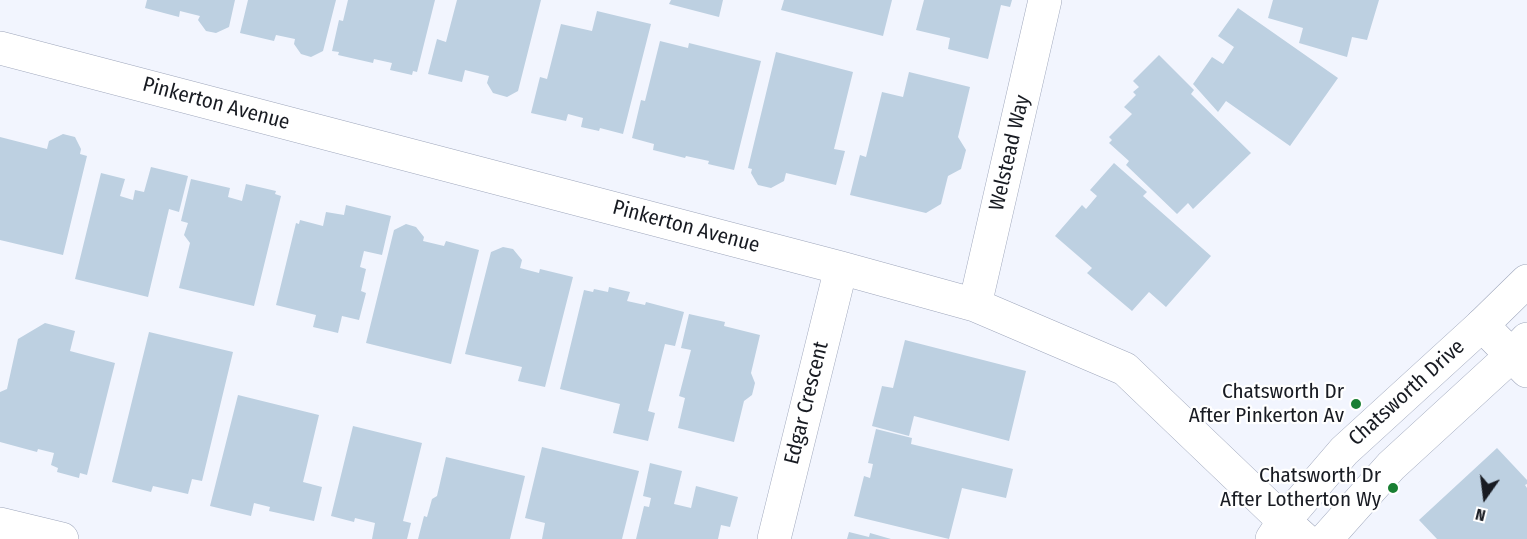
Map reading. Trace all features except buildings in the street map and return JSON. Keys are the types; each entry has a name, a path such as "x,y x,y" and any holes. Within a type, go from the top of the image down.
{"street":[{"name":"Welstead Way","path":"975,305 1050,1"},
{"name":"Pinkerton Avenue","path":"0,48 975,305 1125,369 1287,533"},
{"name":"Edgar Crescent","path":"774,539 841,268"},
{"name":"Chatsworth Drive","path":"1287,533 1344,450 1527,281"},
{"path":"1482,325 1522,355"},
{"name":"Chatsworth Drive","path":"1326,539 1391,466 1522,355"},
{"path":"0,524 62,539"}],"place":[{"name":"Chatsworth Dr After Pinkerton Av","path":"1356,404"},
{"name":"Chatsworth Dr After Lotherton Wy","path":"1393,488"}]}
